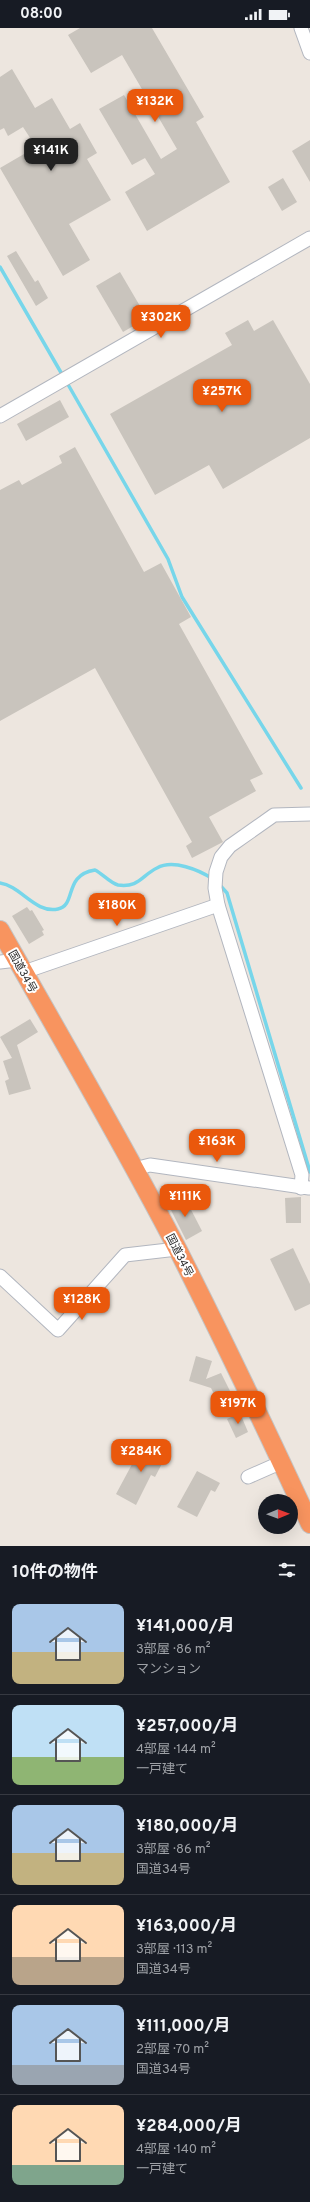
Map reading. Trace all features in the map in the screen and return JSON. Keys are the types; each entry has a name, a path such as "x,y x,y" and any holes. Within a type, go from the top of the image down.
{"highway":[{"name":"国道34号","path":"0,930 13,965 134,1169 177,1248 282,1462 304,1498 310,1524"}],"street":[{"path":"301,28 310,53"},
{"path":"0,416 310,238"},
{"path":"134,1169 150,1166 306,1188 218,905 215,888 216,872 221,857 230,846 274,815 310,814"},
{"path":"13,965 218,905"},
{"path":"0,1276 58,1330 125,1255 177,1248"},
{"path":"248,1477 282,1462"}],"building":[{"path":"80,28 152,28 204,117 196,122 230,182 147,231 125,192 155,174 145,158 132,165 99,109 124,95 161,159 177,149 122,55 91,73 68,35"},
{"path":"12,69 35,108 52,98 70,129 80,123 97,153 87,159 111,200 69,224 90,260 63,276 0,168 36,147 23,127 8,136 4,128 0,130 0,77"},
{"path":"310,140 310,182 292,151"},
{"path":"283,178 297,202 282,211 268,187"},
{"path":"16,251 35,282 38,280 48,298 36,306 7,256"},
{"path":"120,272 147,318 123,332 96,286"},
{"path":"248,320 254,331 273,320 310,384 310,438 223,489 209,465 155,495 110,414 232,345 225,333"},
{"path":"60,400 69,417 26,441 17,424"},
{"path":"75,447 144,572 161,563 191,617 179,624 263,774 250,780 256,791 209,817 223,842 192,858 186,846 192,842 95,668 0,721 0,490 19,480 22,485 62,463 59,456"},
{"path":"27,907 30,911 32,910 44,930 42,931 44,935 29,944 12,916"},
{"path":"30,1019 38,1032 17,1045 31,1089 9,1095 5,1081 9,1079 3,1061 12,1058 0,1037"},
{"path":"184,1196 202,1231 186,1240 168,1204"},
{"path":"301,1197 301,1223 286,1223 285,1198"},
{"path":"293,1248 310,1284 310,1304 295,1311 270,1259"},
{"path":"196,1356 212,1361 206,1379 221,1373 232,1395 218,1402 211,1388 189,1381"},
{"path":"240,1413 248,1432 236,1438 227,1419"},
{"path":"144,1442 167,1454 155,1477 151,1475 136,1505 116,1494"},
{"path":"197,1471 220,1483 215,1492 211,1490 197,1517 177,1507"}],"waterway":[{"path":"0,267 63,376"},
{"path":"66,381 168,559 182,597 301,788"},
{"path":"0,883 15,889 35,904 50,909 58,909 64,906 67,902 74,883 78,878 85,873 95,870 118,885 131,885 157,868 171,865 178,865 193,869 213,879"},
{"path":"218,883 227,893 310,1172"}]}
